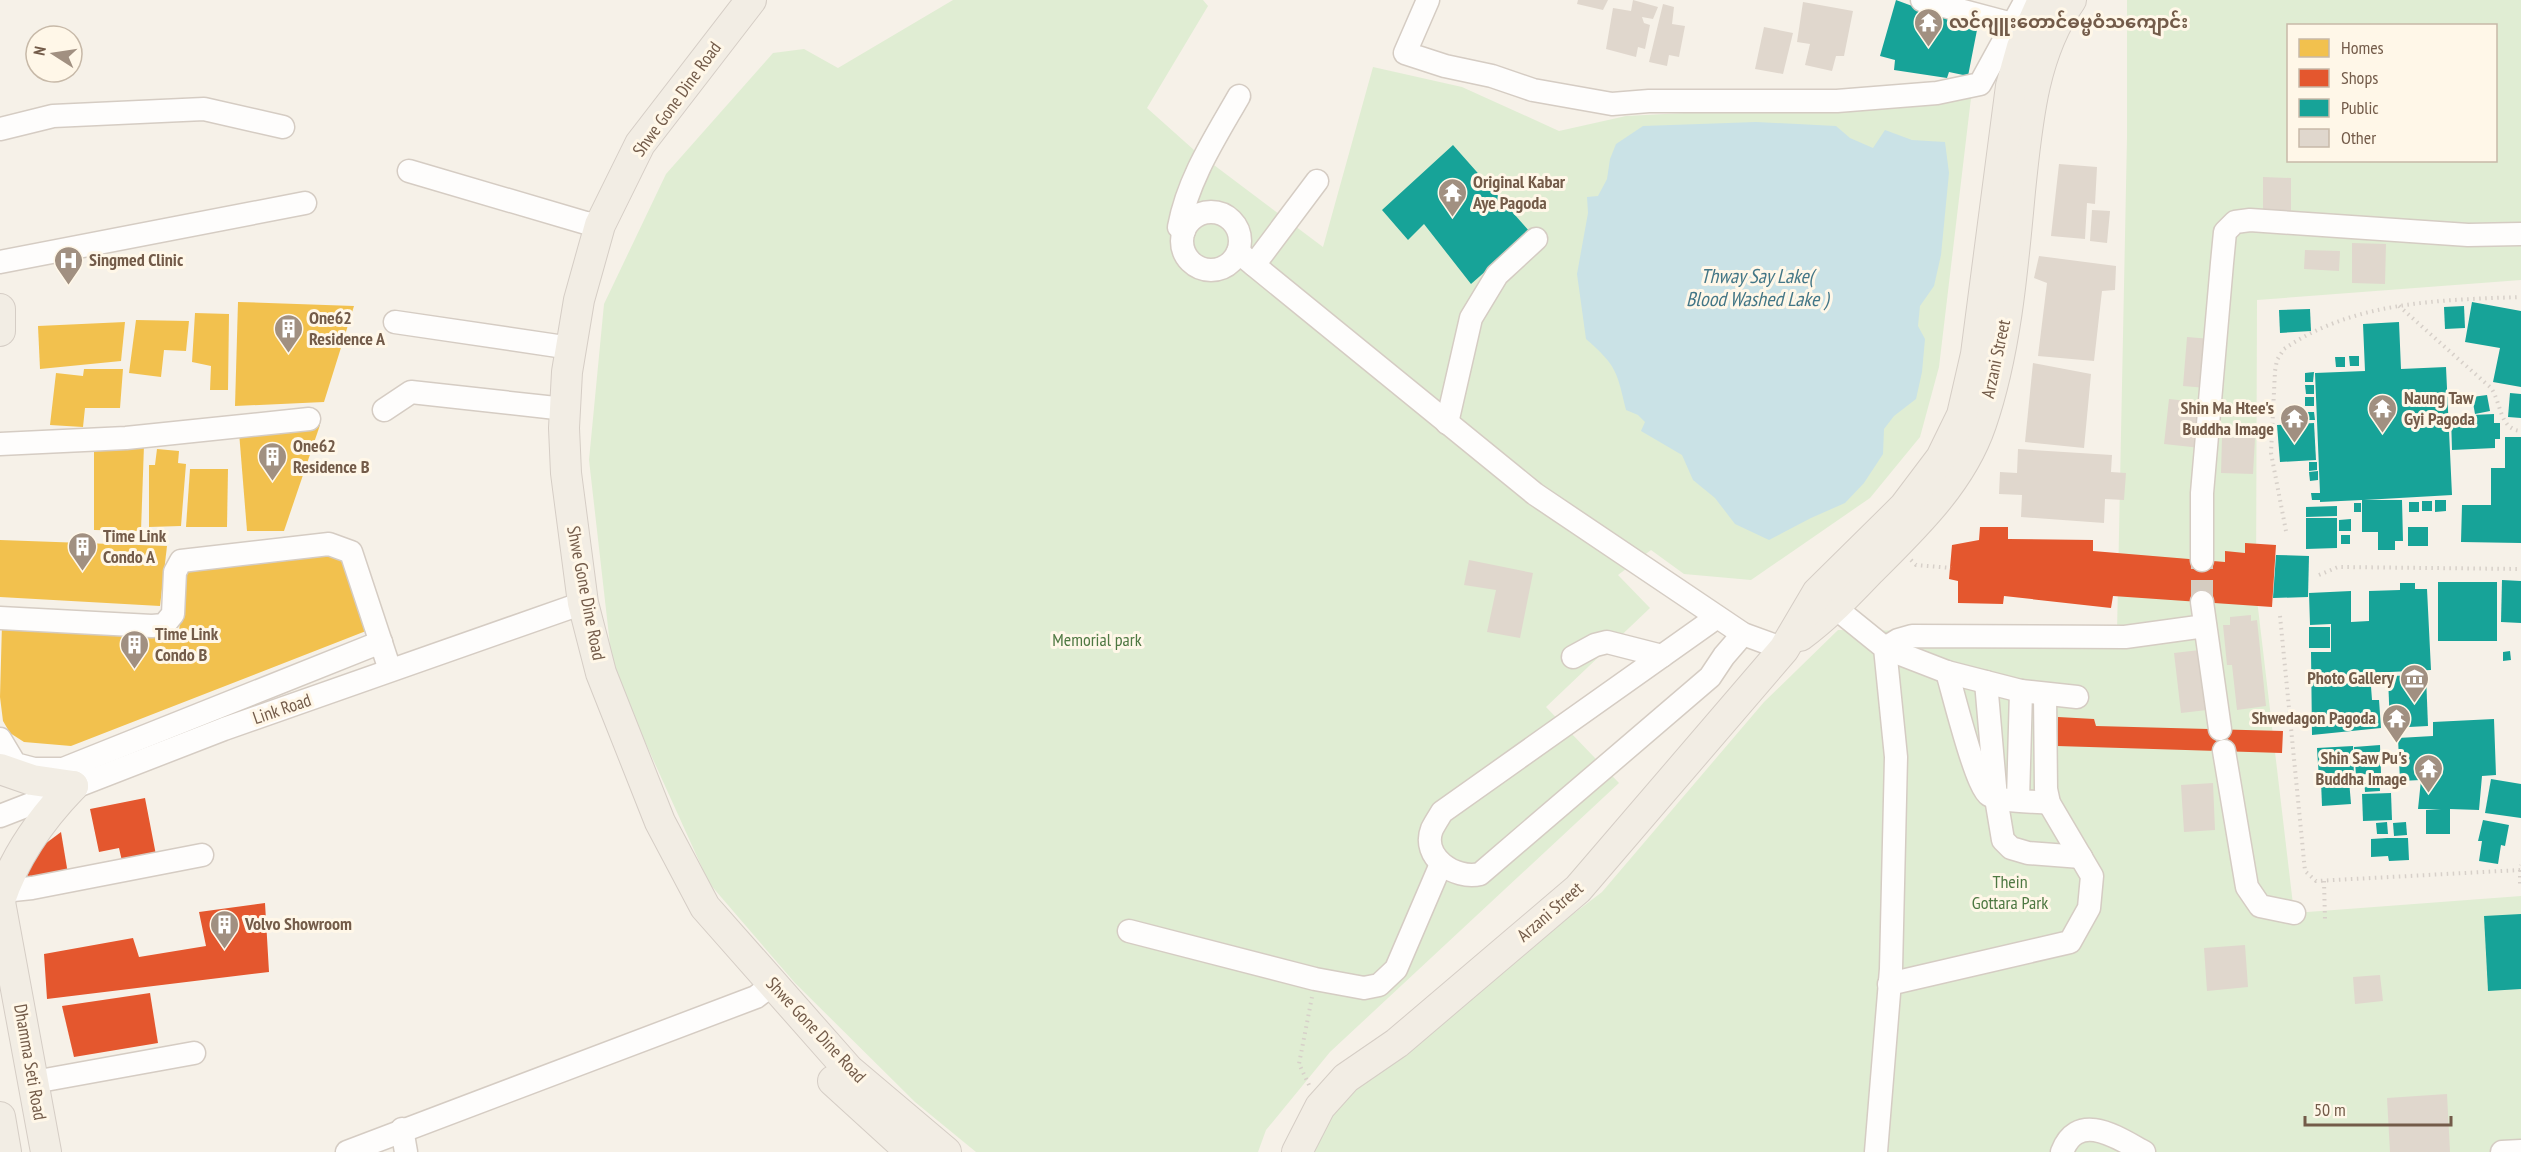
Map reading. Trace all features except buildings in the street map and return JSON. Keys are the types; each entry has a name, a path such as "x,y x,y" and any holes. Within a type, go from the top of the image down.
{"main road":[{"name":"Shwe Gone Dine Road","path":"731,0 644,112 615,161 566,292 557,409 549,466 554,530 575,606 589,689 661,858 692,916 764,991 849,1070 946,1152"},
{"name":"Shwe Gone Dine Road","path":"593,224 640,144 751,0"},
{"name":"Arzani Street","path":"1297,1152 1320,1107 1346,1078 1397,1043 1578,889 1904,507 1950,463 1976,354 1999,279 2018,106 2022,47 2043,0"},
{"name":"Arzani Street","path":"2018,106 2040,63 2060,15 2071,0"},
{"path":"0,309 0,331"},
{"path":"0,769 32,780 73,786"},
{"path":"1,898 23,849 40,824 73,786"},
{"name":"Dhamma Seti Road","path":"1,898 46,1152"},
{"name":"Shwe Gone Dine Road","path":"764,991 827,1075 911,1152"},
{"path":"0,1117 6,1152"}],"street":[{"path":"1428,0 1406,53 1445,66 1492,76 1533,90 1612,104 1649,101 1837,101 1937,93 1980,84 2026,0"},
{"path":"1922,0 2012,24"},
{"path":"1184,231 1179,227 1184,201 1202,160 1239,96"},
{"path":"0,129 53,116 204,109 283,127"},
{"path":"409,171 593,224"},
{"path":"1317,181 1246,259 1233,260 1218,269 1200,268 1186,257 1182,240 1184,231 1195,217 1203,213 1221,214 1235,225 1246,259 1535,494 1743,634 1784,649"},
{"path":"0,261 305,203"},
{"path":"2202,560 2202,493 2225,232 2235,222 2261,221 2468,235 2521,234"},
{"path":"1447,423 1471,318 1497,275 1536,239"},
{"path":"395,322 563,346"},
{"path":"384,410 411,392 557,409"},
{"path":"0,444 126,438 309,419"},
{"path":"0,618 164,625 172,614 175,572 181,561 329,544 351,552 390,670"},
{"path":"1826,600 1886,648 1947,672 2045,696 2077,698"},
{"path":"2202,602 2247,887 2260,906 2294,913"},
{"name":"Link Road","path":"0,816 73,786 390,670 575,606"},
{"path":"1717,617 1442,812 1432,830 1431,843 1441,864 1471,877 1480,874 1710,677 1743,634"},
{"path":"1886,648 1898,640 1912,636 2125,637 2205,626"},
{"path":"0,739 15,764 34,769 63,769 381,642"},
{"path":"1572,657 1594,645 1607,642 1662,656"},
{"path":"1876,1152 1889,984 1896,757 1886,648"},
{"path":"1947,672 1982,787 1987,794 2007,799 2049,803"},
{"path":"1986,682 2007,799"},
{"path":"2021,691 2003,840 2011,848 2028,853 2081,857"},
{"path":"1889,984 2070,942 2089,908 2092,876 2049,803 2046,789 2045,696"},
{"path":"1,898 32,888 202,855"},
{"path":"1129,932 1315,979 1364,988 1378,984 1396,969 1441,864"},
{"path":"347,1152 764,991"},
{"path":"34,1082 194,1053"},
{"path":"2062,1152 2079,1131 2097,1128 2144,1152"},
{"path":"402,1129 406,1152"},
{"path":"2502,1152 2521,1151"}],"path":[{"path":"2286,531 2271,453 2275,371 2277,360 2284,349 2292,343 2354,315 2445,300 2521,297"},
{"path":"2399,306 2491,388 2496,395 2505,423 2509,428 2521,431"},
{"path":"2319,575 2338,567 2521,569"},
{"path":"2280,616 2305,871 2316,881 2521,868 2520,884"},
{"path":"2324,880 2325,920"},
{"path":"1315,979 1299,1064 1320,1107"}],"green space":[{"name":"Memorial park","path":"953,0 1203,0 1208,6 1147,108 1194,150 1323,247 1373,67 1462,87 1559,131 1626,116 1971,98 1939,367 1920,437 1870,498 1751,580 1684,574 1651,550 1618,575 1650,608 1546,707 1619,783 1330,1052 1266,1130 1258,1152 976,1152 915,1102 795,983 709,883 613,671 589,460 604,304 666,174 773,53 804,49 838,68"},
{"name":"Thein Gottara Park","path":"2127,0 2521,0 2521,280 2257,300 2256,591 2294,913 2521,896 2521,1152 1304,1152 1312,1133 1374,1066 1602,892 1764,702 1838,630 2117,633 2127,137"}],"water":[{"name":"Thway Say Lake( Blood Washed Lake )","path":"1756,122 1836,126 1850,138 1873,148 1885,130 1912,140 1945,142 1949,173 1941,255 1934,286 1920,306 1918,326 1925,339 1922,372 1916,399 1894,416 1884,429 1883,454 1864,483 1845,503 1769,540 1735,524 1715,498 1693,480 1682,455 1641,431 1645,422 1638,415 1626,410 1618,378 1610,363 1586,339 1577,274 1588,213 1587,197 1598,196 1607,179 1610,159 1616,144 1643,126"}],"tunnel":[{"path":"2202,560 2202,602"}],"place":[{"name":"လင်ဂျူးတောင်ဓမ္မဝံသကျောင်း","path":"1928,48"},
{"name":"Original Kabar Aye Pagoda","path":"1452,218"},
{"name":"Singmed Clinic","path":"68,286"},
{"name":"One62 Residence A","path":"288,354"},
{"name":"Naung Taw Gyi Pagoda","path":"2383,434"},
{"name":"Shin Ma Htee's Buddha Image","path":"2295,444"},
{"name":"One62 Residence B","path":"272,482"},
{"name":"Time Link Condo A","path":"82,572"},
{"name":"Time Link Condo B","path":"134,670"},
{"name":"Photo Gallery","path":"2415,704"},
{"name":"Shwedagon Pagoda","path":"2397,744"},
{"name":"Shin Saw Pu's Buddha Image","path":"2428,794"},
{"name":"Volvo Showroom","path":"224,950"}]}
